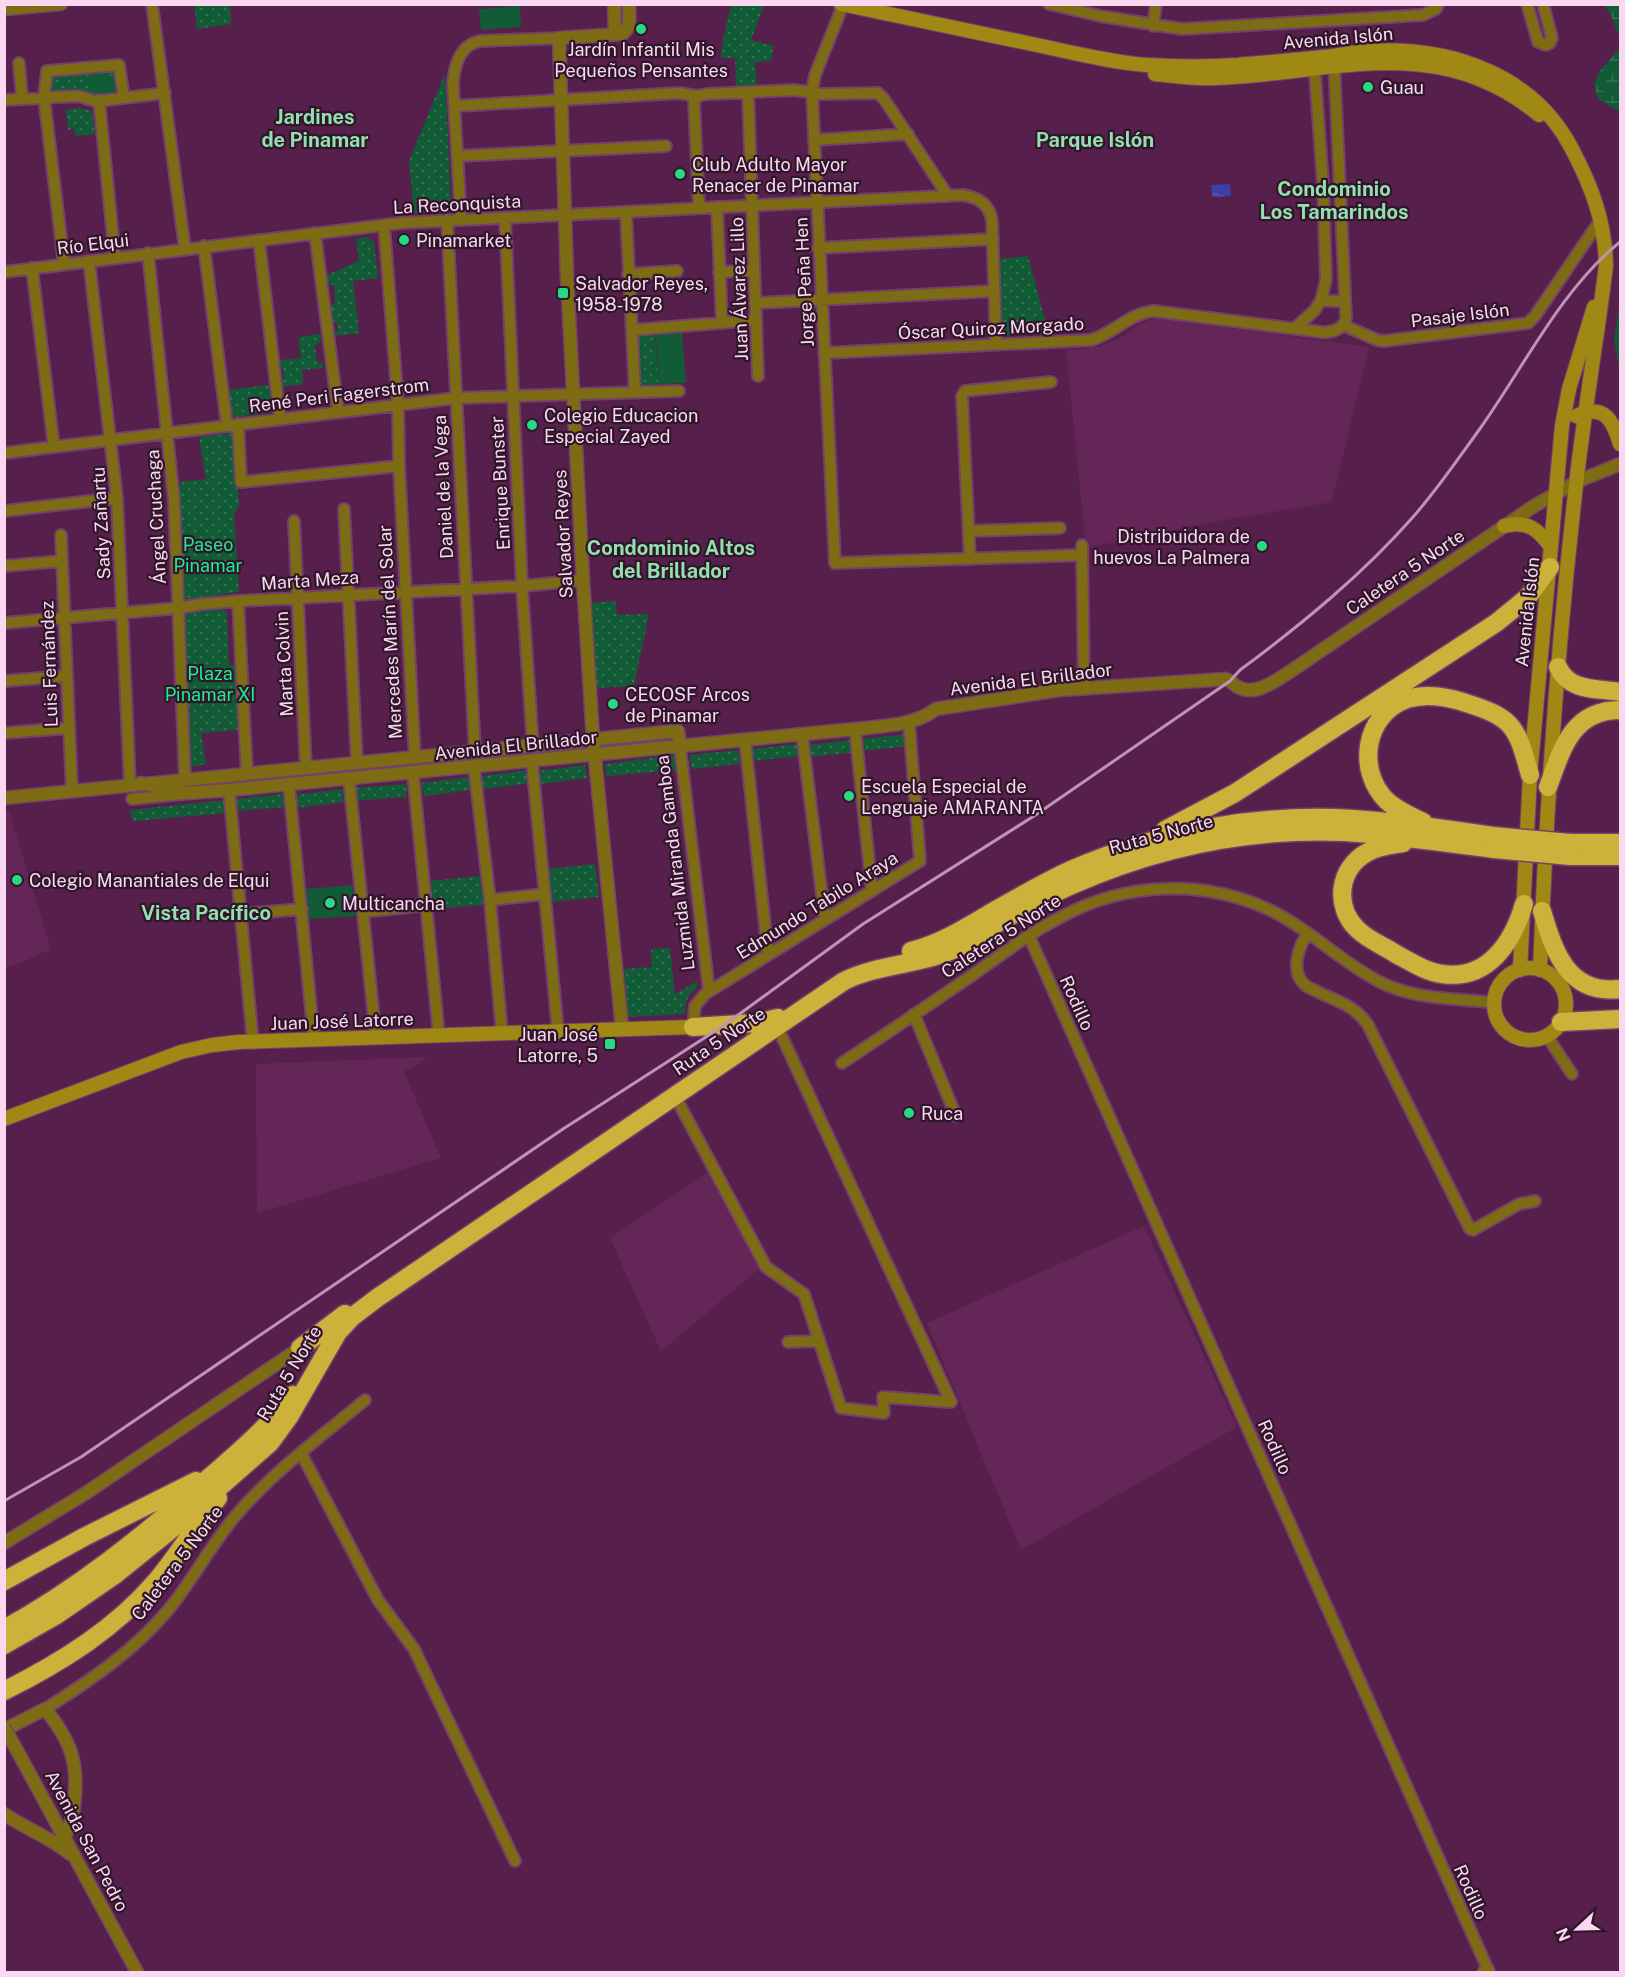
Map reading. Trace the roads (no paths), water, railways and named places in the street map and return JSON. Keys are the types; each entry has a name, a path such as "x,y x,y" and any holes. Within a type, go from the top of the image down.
{"highway":[{"path":"1106,856 1209,808 1306,747 1508,614 1534,590 1550,567"},
{"path":"1558,668 1565,678 1576,685 1620,692"},
{"path":"1438,828 1391,804 1380,794 1372,778 1368,758 1369,741 1380,718 1392,706 1408,699 1437,696 1497,714 1508,722 1516,734 1530,776"},
{"path":"1548,787 1565,742 1576,728 1599,713 1620,710"},
{"name":"Ruta 5 Norte","path":"4,1645 62,1611 116,1574 160,1539 270,1443 316,1371 329,1346 352,1317 675,1096 858,967 880,958 946,939 1036,887 1106,856 1182,833 1223,825 1269,820 1352,819 1438,828 1494,843"},
{"name":"Ruta 5 Norte","path":"4,1629 91,1575 144,1534 219,1469 291,1398 327,1336 348,1312 735,1047 856,975 929,958 952,950 1023,909 1116,867 1163,852 1229,838 1296,832 1354,833 1570,850 1612,845 1620,856"},
{"path":"1423,840 1371,850 1355,861 1347,872 1342,894 1344,909 1356,928 1366,936 1427,970 1442,974 1467,973 1488,964 1504,949 1518,924 1524,904"},
{"path":"1612,845 1620,863"},
{"path":"1542,911 1553,947 1567,970 1589,985 1606,990 1620,989"},
{"path":"1561,1022 1620,1019"},
{"path":"693,1027 777,1022"},
{"path":"723,1026 731,1033 735,1047"},
{"path":"300,1348 348,1312"},
{"path":"4,1691 73,1654 129,1609 168,1566 248,1461"},
{"path":"4,1581 84,1537 219,1469"}],"main road":[{"name":"Avenida Islón","path":"842,5 1145,65 1190,67 1315,63 1334,61 1371,51 1408,51 1445,56 1484,68 1517,86 1540,105 1560,128 1591,185 1601,219 1606,248 1606,265 1584,412 1558,668 1548,787 1540,970"},
{"name":"Avenida Islón","path":"1520,970 1530,776 1562,426 1569,389 1606,265"},
{"path":"1562,426 1584,412 1596,411 1607,417 1614,425 1620,444"},
{"path":"1504,526 1521,524 1532,527 1551,547"},
{"path":"1520,970 1540,970 1554,978 1563,991 1566,1007 1561,1022 1548,1036 1532,1040 1523,1039 1508,1032 1498,1019 1496,995 1502,982 1514,973 1520,970"},
{"name":"Juan José Latorre","path":"4,1119 181,1052 212,1045 693,1027"}],"street":[{"path":"4,9 61,4"},
{"path":"152,4 185,249"},
{"path":"614,4 615,34"},
{"path":"461,220 453,84 455,69 462,53 469,45 480,41 559,38 627,31 629,4"},
{"path":"1048,4 1090,10 1153,26 1182,29 1288,25 1424,15 1437,7"},
{"path":"1153,26 1156,4"},
{"path":"1527,4 1538,42 1546,45 1552,38 1543,4"},
{"name":"Jorge Peña Hen","path":"842,5 815,75 812,92 835,563 970,559"},
{"name":"Salvador Reyes","path":"559,38 567,276 583,580 595,754 622,1028"},
{"path":"1334,61 1346,318 1343,325"},
{"path":"19,63 22,98"},
{"path":"1295,328 1321,300 1326,280 1315,63"},
{"path":"64,264 44,97 47,71 119,65 124,98"},
{"path":"455,106 679,93 697,96 794,90 822,94 878,93 948,196"},
{"name":"Juan Álvarez Lillo","path":"748,92 758,376"},
{"path":"4,100 78,96 99,100 165,93"},
{"path":"697,96 694,102 699,208"},
{"path":"99,100 115,258"},
{"path":"814,140 908,134"},
{"path":"458,156 666,146"},
{"name":"La Reconquista","path":"185,249 384,225 447,220 963,195 977,199 985,205 991,214 993,239"},
{"path":"717,207 722,323"},
{"path":"626,213 635,392"},
{"name":"Enrique Bunster","path":"505,218 522,586 533,746"},
{"name":"Pasaje Islón","path":"1343,325 1377,340 1528,323 1601,219"},
{"name":"Daniel de la Vega","path":"447,220 475,753"},
{"name":"Mercedes Marín del Solar","path":"384,225 398,404 399,466 415,758 413,773 439,1036"},
{"path":"315,233 338,411"},
{"path":"818,248 993,239 996,343"},
{"path":"259,240 280,419"},
{"path":"204,246 226,426"},
{"name":"Río Elqui","path":"5,269 32,268 185,249"},
{"name":"Ángel Cruchaga","path":"148,253 169,433 174,500 185,779"},
{"name":"Sady Zañartu","path":"89,261 112,440 122,614 136,784"},
{"path":"32,268 54,447"},
{"path":"628,274 677,271"},
{"path":"719,272 754,271"},
{"path":"755,303 994,291"},
{"path":"1321,300 1345,302"},
{"name":"Óscar Quiroz Morgado","path":"824,353 1091,340 1107,334 1137,315 1154,311 1326,333 1343,325"},
{"path":"632,330 756,320"},
{"path":"1051,382 965,391 962,396 970,559 1082,550 1084,689"},
{"name":"René Peri Fagerstrom","path":"4,453 456,398 679,391"},
{"path":"238,424 242,482 399,466"},
{"name":"Caletera 5 Norte","path":"1254,690 1291,671 1556,493 1620,464"},
{"path":"4,510 117,498"},
{"path":"344,509 357,764"},
{"name":"Marta Colvin","path":"294,521 306,770"},
{"path":"969,531 1060,528"},
{"name":"Luis Fernández","path":"61,535 72,792"},
{"path":"4,566 62,561"},
{"name":"Marta Meza","path":"4,623 178,609 238,601 522,586 583,580"},
{"path":"238,601 247,774"},
{"path":"4,681 66,676"},
{"name":"Avenida El Brillador","path":"132,799 289,786 855,729 909,722 928,716 936,709 1059,690 1226,679 1238,687 1254,690"},
{"name":"Edmundo Tabilo Araya","path":"693,1027 695,1006 709,991 920,861 909,722"},
{"path":"4,733 68,728"},
{"path":"855,729 872,891"},
{"name":"Avenida El Brillador","path":"4,798 185,779 306,770 678,731"},
{"name":"Luzmida Miranda Gamboa","path":"678,731 709,991"},
{"path":"802,734 825,920"},
{"path":"745,740 768,954"},
{"path":"532,762 558,1031"},
{"path":"474,767 490,900 502,1034"},
{"path":"349,779 376,1038"},
{"path":"136,784 187,793"},
{"path":"289,786 314,1040"},
{"path":"229,790 253,1042"},
{"name":"Caletera 5 Norte","path":"842,1063 1062,916 1097,901 1134,891 1171,888 1206,891 1250,902 1282,916 1363,973 1400,990 1430,997 1495,1003"},
{"path":"490,900 544,894"},
{"path":"363,912 426,905"},
{"path":"242,914 302,909"},
{"path":"1308,933 1298,953 1297,967 1301,979 1309,988 1349,1005 1368,1024 1470,1229 1473,1230 1524,1202 1535,1202"},
{"name":"Rodillo","path":"1029,936 1487,1972"},
{"path":"914,1014 956,1116"},
{"path":"675,1096 766,1267 804,1294 841,1408 884,1413 883,1397 951,1402 777,1022"},
{"path":"1548,1036 1572,1074"},
{"path":"788,1342 819,1341"},
{"path":"4,1543 86,1493 300,1348"},
{"name":"Caletera 5 Norte","path":"4,1729 45,1709 109,1667 144,1636 175,1601 238,1513 268,1481 365,1400"},
{"path":"302,1453 378,1600 414,1649 514,1861"},
{"path":"45,1709 63,1737 76,1767 72,1823 64,1837"},
{"name":"Avenida San Pedro","path":"4,1729 137,1972"},
{"path":"4,1814 58,1844 76,1859"}],"water":[{"path":"1230,184 1231,196 1212,197 1211,185"}],"railway":[{"path":"4,1501 81,1457 563,1129 723,1026 863,924 1034,816 1230,681 1240,670 1309,617 1352,579 1413,517 1479,430 1561,306 1599,261 1620,242"}],"place":[{"name":"Jardín Infantil Mis Pequeños Pensantes","path":"641,29"},
{"name":"Guau","path":"1368,87"},
{"name":"Club Adulto Mayor Renacer de Pinamar","path":"680,174"},
{"name":"Pinamarket","path":"404,240"},
{"name":"Salvador Reyes, 1958-1978","path":"563,293"},
{"name":"Colegio Educacion Especial Zayed","path":"532,425"},
{"name":"Distribuidora de huevos La Palmera","path":"1262,546"},
{"name":"CECOSF Arcos de Pinamar","path":"613,704"},
{"name":"Escuela Especial de Lenguaje AMARANTA","path":"849,796"},
{"name":"Colegio Manantiales de Elqui","path":"17,880"},
{"name":"Multicancha","path":"330,903"},
{"name":"Juan José Latorre, 5","path":"610,1044"},
{"name":"Ruca","path":"909,1113"}],"district":[{"name":"Jardines de Pinamar","path":"315,128"},
{"name":"Parque Islón","path":"1095,140"},
{"name":"Condominio Los Tamarindos","path":"1334,200"},
{"name":"Condominio Altos del Brillador","path":"671,560"},
{"name":"Vista Pacífico","path":"206,913"}],"park label":[{"name":"Paseo Pinamar","path":"208,554"},
{"name":"Plaza Pinamar XI","path":"210,683"}]}
